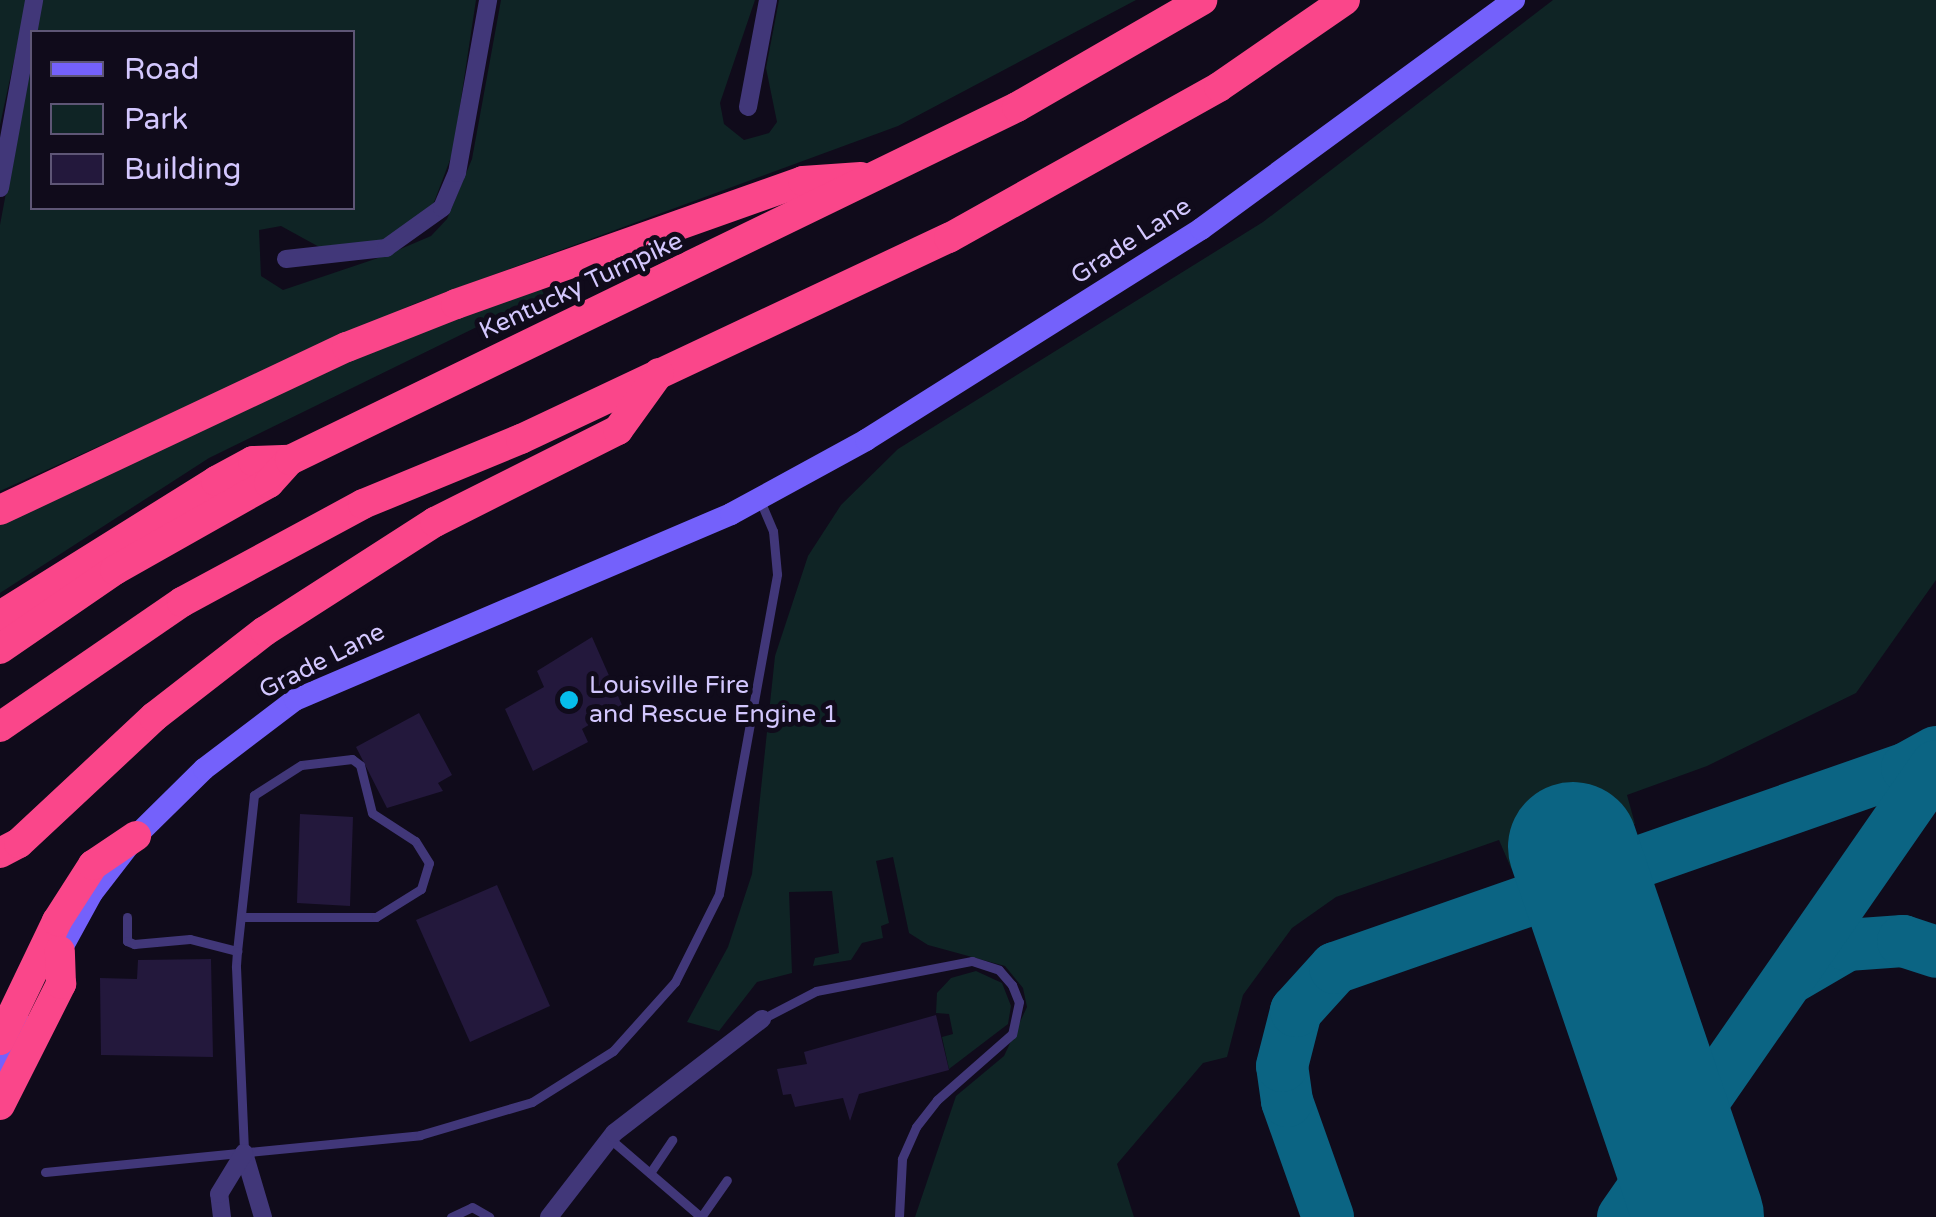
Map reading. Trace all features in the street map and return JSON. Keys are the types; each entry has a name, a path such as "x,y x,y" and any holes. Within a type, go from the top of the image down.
{"highway":[{"name":"Kentucky Turnpike","path":"0,649 115,570 269,483 290,460 1017,107 1202,0"},
{"path":"0,727 182,602 364,504 521,439 1065,179 1218,87 1345,0"},
{"path":"0,510 272,380 456,304 802,181 874,176"},
{"path":"0,874 9,848 120,746 239,650 435,522 618,430 661,370"},
{"path":"0,616 216,481 253,462 290,460"},
{"path":"0,1040 57,921 93,864 136,836"},
{"path":"0,1105 61,984 60,951"}],"main road":[{"name":"Grade Lane","path":"0,1071 60,951 136,836 204,769 294,700 760,500 866,440 1201,229 1514,0"}],"street":[{"path":"0,188 3,154 34,0"},
{"path":"286,259 386,248 442,208 456,173 488,0"},
{"path":"748,107 768,0"},
{"path":"549,1217 609,1138 762,1019"},
{"path":"222,1217 220,1194 244,1153"},
{"path":"244,1153 262,1217"}],"lane":[{"path":"45,1172 420,1135 532,1102 613,1051 675,982 718,894 732,841 777,574 773,531 760,500"},
{"path":"241,917 376,916 421,889 429,863 415,842 372,813 360,765 352,759 301,765 254,794 237,951 244,1153"},
{"path":"127,916 127,941 134,944 190,938 237,951"},
{"path":"762,1019 816,991 972,961 999,970 1012,985 1019,1002 1012,1034 936,1100 916,1127 902,1159 898,1217"},
{"path":"609,1138 700,1217 728,1180"},
{"path":"650,1173 672,1140"},
{"path":"451,1217 472,1208 489,1217"}],"green space":[{"path":"0,0 27,0 0,125"},
{"path":"42,0 476,0 453,152 433,205 392,238 332,254 281,226 259,230 261,276 283,290 431,236 447,219 472,159 501,0 755,0 720,103 724,124 744,140 769,133 777,122 766,68 779,0 1136,0 898,126 414,304 0,491 0,225 30,63 30,210 355,210 355,30 36,30"},
{"path":"1553,0 1936,0 1936,580 1856,693 1707,766 1627,795 1635,824 1511,868 1499,840 1336,897 1292,928 1243,995 1227,1057 1203,1063 1117,1164 1134,1217 915,1217 956,1096 1004,1056 1027,1007 1023,988 1005,966 928,945 909,933 893,857 876,861 889,923 881,926 883,938 862,943 851,960 813,966 815,958 839,953 832,891 789,892 792,973 757,982 719,1031 687,1022 728,947 752,874 775,656 808,556 841,505 898,449 1263,222"},
{"path":"538,284 544,294 209,458 0,593 0,520 344,361"},
{"path":"976,971 1002,983 1011,1006 1008,1024 949,1069 942,1037 953,1034 949,1014 936,1013 937,993 951,978"}],"building":[{"name":"Louisville Fire and Rescue Engine 1","path":"592,637 622,705 582,729 588,742 533,771 505,709 544,687 537,671"},
{"path":"419,713 452,775 438,783 443,791 387,808 356,747"},
{"path":"300,814 353,817 350,906 297,903"},
{"path":"497,885 550,1006 470,1042 416,920"},
{"path":"211,959 213,1057 101,1055 100,978 137,979 138,960"},
{"path":"936,1015 949,1070 859,1094 850,1121 843,1098 795,1107 791,1094 783,1095 777,1069 807,1064 804,1052"}],"taxiway":[{"path":"1328,1217 1287,1101 1282,1066 1296,1011 1335,968 1907,768 1936,752"},
{"path":"1623,1217 1936,766"},
{"path":"1794,976 1847,945 1903,941 1936,952"}],"runway":[{"path":"1573,847 1699,1217"}],"place":[{"name":"Louisville Fire and Rescue Engine 1","path":"569,700"}]}
